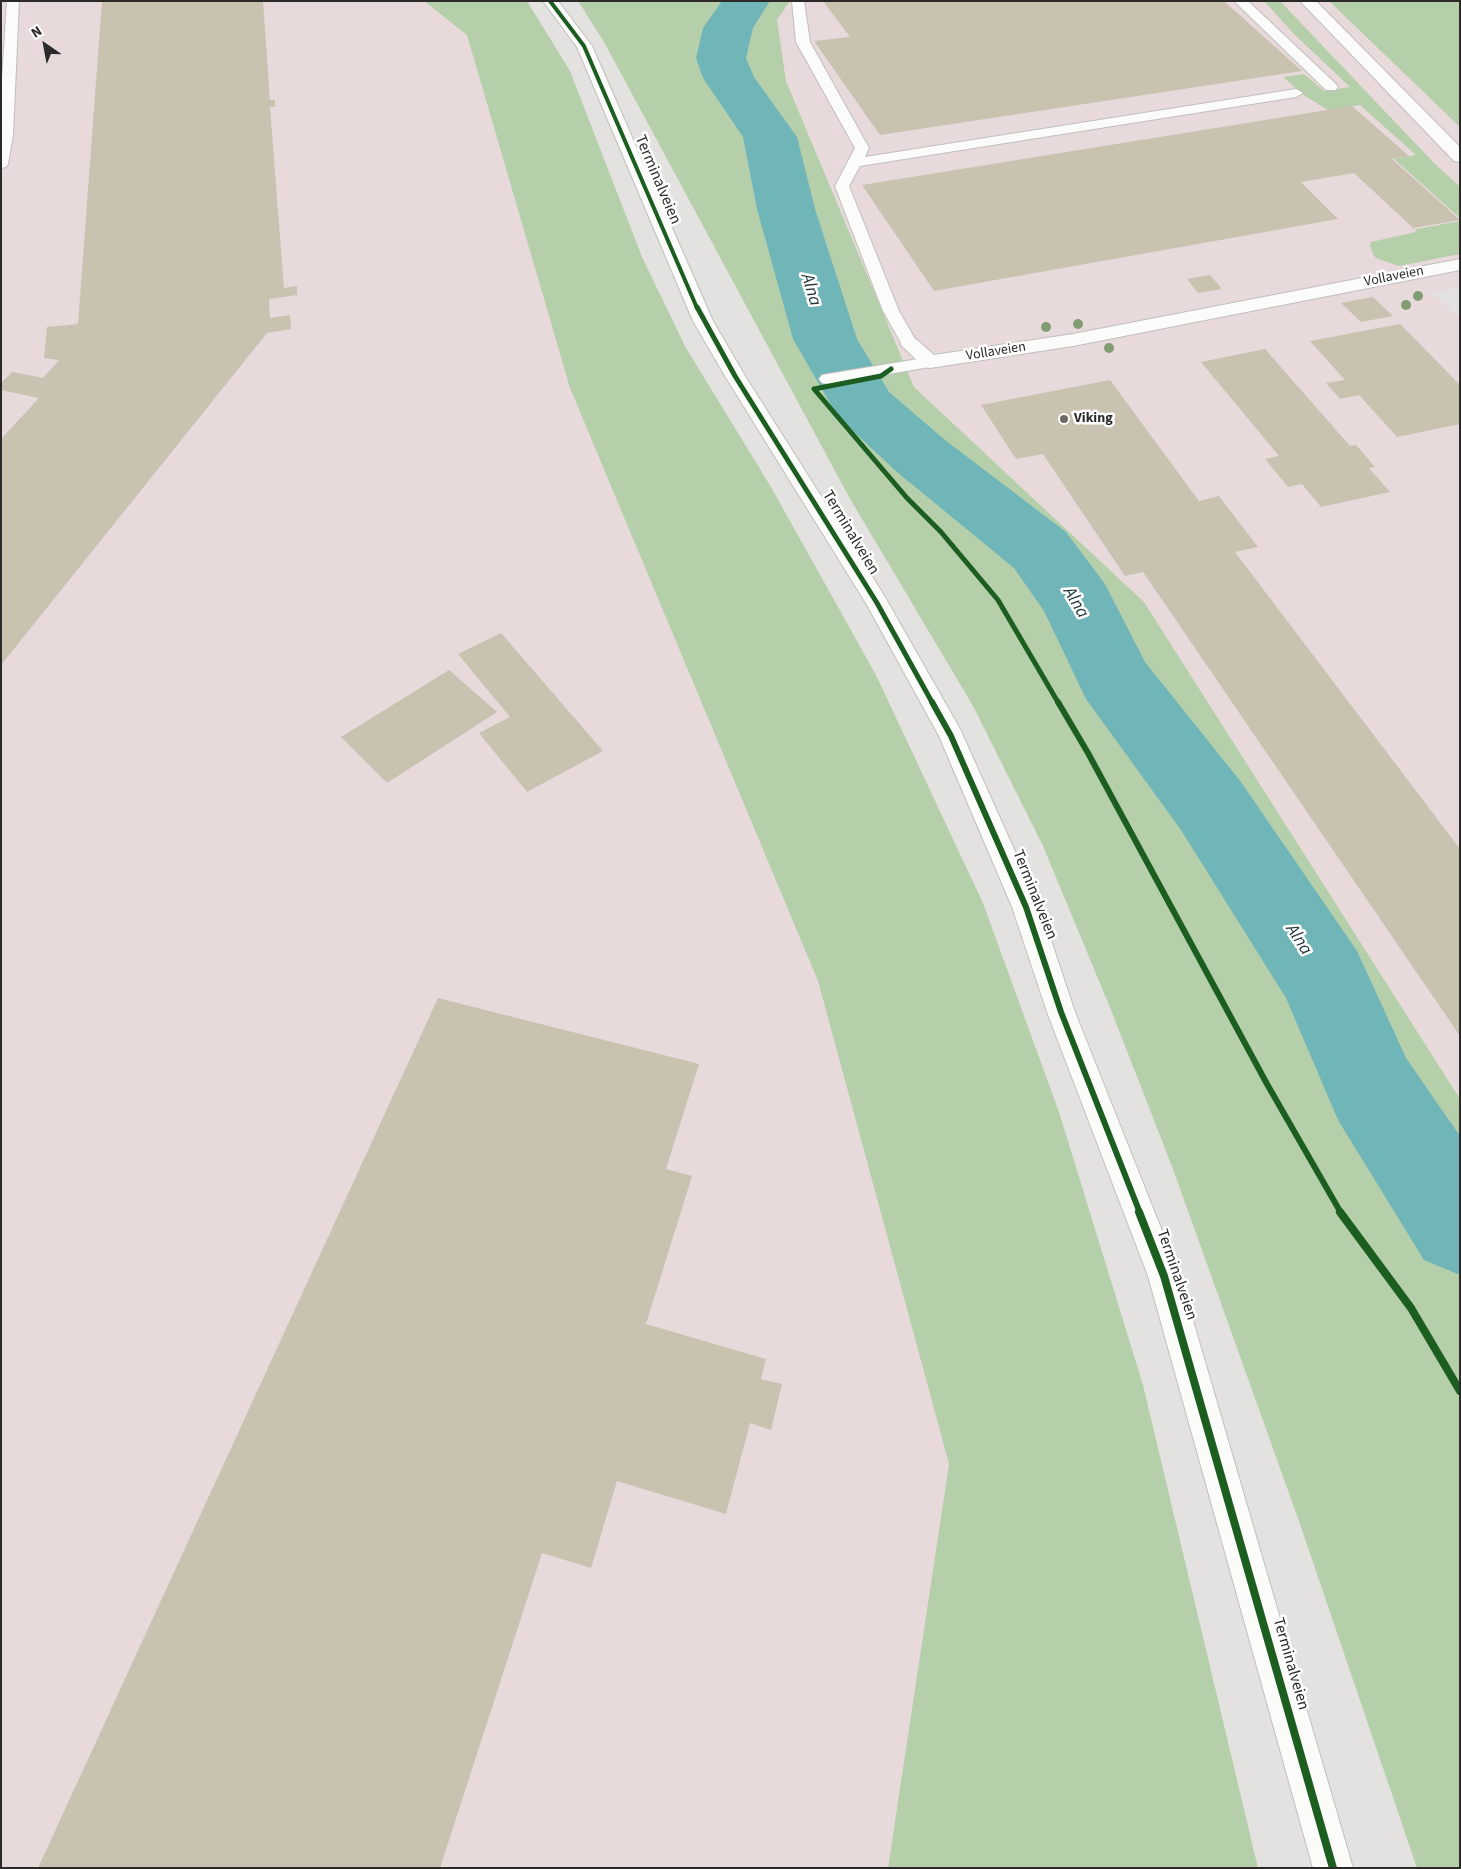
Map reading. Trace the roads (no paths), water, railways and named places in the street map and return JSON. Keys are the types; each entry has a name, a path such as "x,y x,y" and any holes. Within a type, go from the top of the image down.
{"street":[{"name":"Terminalveien","path":"550,1 584,46 703,321 876,603 951,736 1026,907 1061,1012 1164,1276 1333,1868"},
{"path":"1307,1 1460,157"},
{"name":"Vollaveien","path":"930,362 1074,340 1460,264"},
{"path":"910,344 930,362"}],"lane":[{"path":"1,164 6,136 13,1"},
{"path":"798,1 803,42 862,148 842,186 891,311 910,344"},
{"path":"1240,1 1331,87"},
{"path":"854,163 1296,93"},
{"path":"828,379 930,362"}],"water":[{"name":"Alna","path":"873,391 903,426 935,454 1024,516 1056,544 1026,554 1000,531 911,464 875,432 844,399"}],"waterway":[{"name":"Alna","path":"746,1 728,28 721,58 729,78 770,137 786,209 825,339 864,405 921,456 1040,550 1078,603 1114,678 1211,806 1324,979 1372,1089 1460,1225"}],"place":[{"name":"Viking","path":"1064,419"}]}
